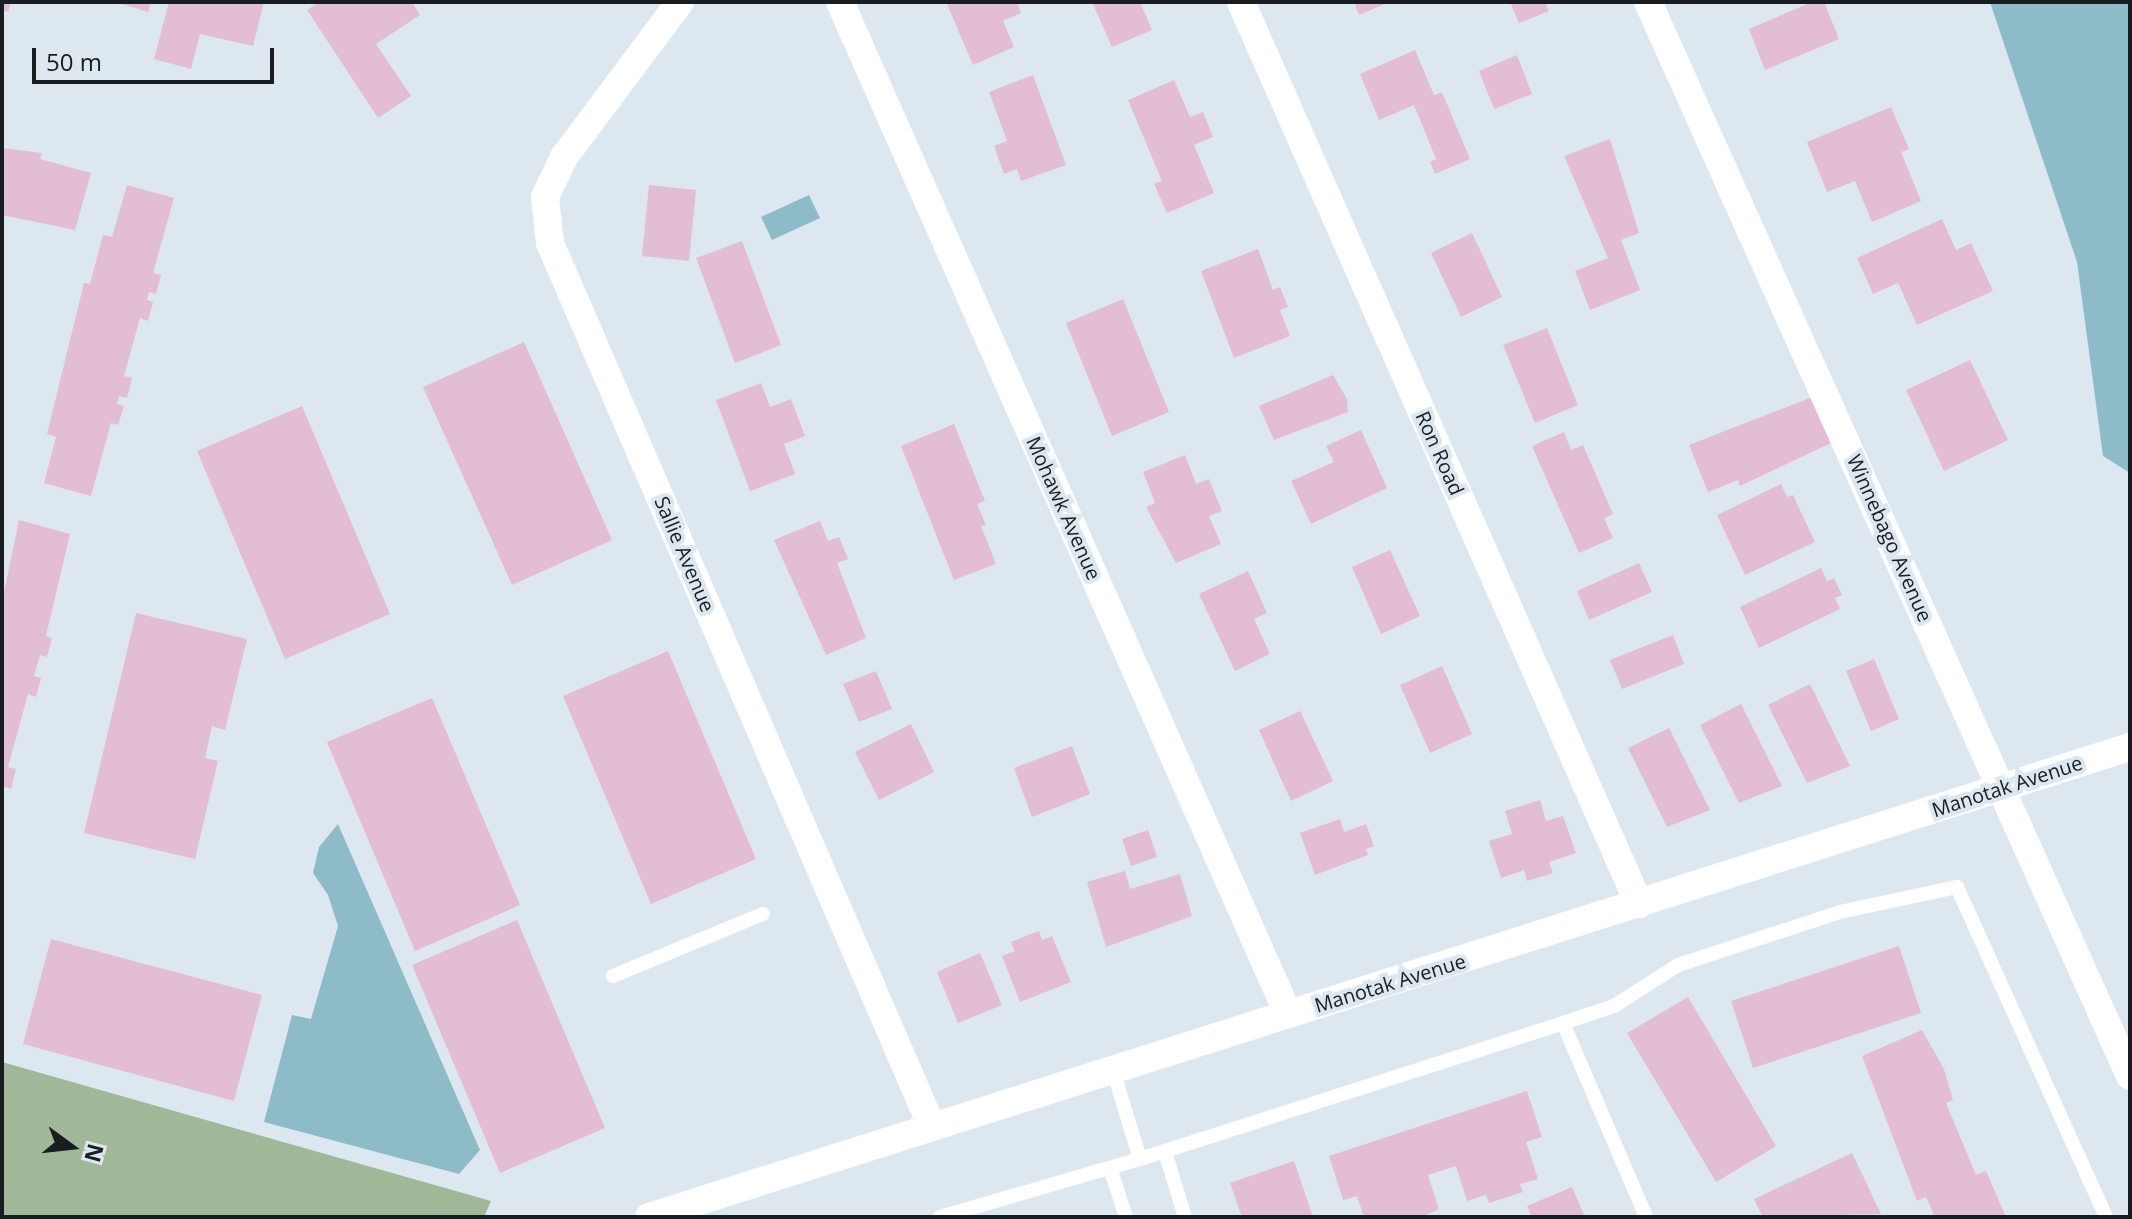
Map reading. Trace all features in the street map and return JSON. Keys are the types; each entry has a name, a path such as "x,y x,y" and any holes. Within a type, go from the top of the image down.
{"street":[{"name":"Sallie Avenue","path":"680,2 564,157 545,197 550,243 932,1127"},
{"name":"Mohawk Avenue","path":"840,2 1288,1014"},
{"name":"Ron Road","path":"1241,2 1639,904"},
{"name":"Winnebago Avenue","path":"1648,2 2130,1076"},
{"name":"Manotak Avenue","path":"649,1217 2130,747"}],"lane":[{"path":"940,1217 1165,1152 1614,1006 1678,965 1840,912 1957,887 2106,1217"},
{"path":"613,976 763,914"},
{"path":"1563,1023 1646,1217"},
{"path":"1113,1070 1140,1159"},
{"path":"1165,1152 1185,1217"},
{"path":"1110,1168 1126,1217"}],"green space":[{"path":"2,1062 491,1201 484,1217 2,1217"}],"water":[{"path":"1990,2 2130,2 2130,473 2103,456 2077,262"},
{"path":"809,195 820,218 772,240 761,217"},
{"path":"338,824 480,1150 459,1174 264,1122 292,1015 311,1019 338,926 328,895 313,873 319,847"}],"building":[{"path":"2,2 11,2 8,12 2,10"},
{"path":"116,2 151,2 148,12"},
{"path":"169,2 264,2 253,46 200,34 191,69 154,59"},
{"path":"319,2 412,2 420,15 376,44 411,96 378,118 307,10"},
{"path":"946,2 1017,2 1021,13 1003,21 1014,47 973,65"},
{"path":"1092,2 1140,2 1152,30 1112,47"},
{"path":"1354,2 1390,2 1359,15"},
{"path":"1510,2 1545,2 1549,11 1519,23"},
{"path":"1812,2 1824,2 1839,39 1765,70 1749,29"},
{"path":"1415,50 1434,95 1442,92 1470,159 1435,174 1430,162 1436,159 1414,105 1379,120 1360,74"},
{"path":"1517,55 1532,94 1494,109 1479,71"},
{"path":"1033,75 1066,165 1021,181 1017,169 1004,174 994,146 1007,141 989,92"},
{"path":"1174,80 1190,117 1203,112 1213,137 1194,145 1214,193 1167,213 1154,184 1162,181 1128,100"},
{"path":"1891,107 1909,149 1901,152 1921,201 1872,222 1855,181 1827,192 1807,142"},
{"path":"1610,139 1639,233 1621,240 1640,290 1590,310 1575,271 1608,258 1564,156"},
{"path":"2,148 42,153 40,159 91,173 75,230 2,215"},
{"path":"127,185 174,198 153,273 161,275 156,294 149,292 147,300 153,302 148,321 140,318 124,376 132,378 127,398 119,396 117,404 124,406 118,425 111,423 91,496 44,483 56,437 47,434 84,283 90,284 103,235 112,237"},
{"path":"649,185 696,190 689,261 642,256"},
{"path":"1942,219 1956,250 1971,243 1993,291 1917,325 1898,283 1873,294 1857,258"},
{"path":"1472,233 1502,297 1461,317 1431,253"},
{"path":"742,241 781,345 735,363 696,258"},
{"path":"1258,249 1273,290 1280,287 1288,307 1280,310 1290,336 1234,358 1201,271"},
{"path":"1123,299 1169,412 1112,436 1066,323"},
{"path":"1547,328 1578,405 1535,423 1503,345"},
{"path":"524,342 612,540 512,585 423,387"},
{"path":"1970,360 2008,440 1944,471 1906,390"},
{"path":"1333,375 1347,399 1348,412 1274,440 1259,406"},
{"path":"761,383 770,407 791,399 805,436 784,444 795,474 750,491 716,400"},
{"path":"1815,396 1833,442 1740,486 1738,480 1708,492 1689,445"},
{"path":"302,406 390,614 285,659 197,451"},
{"path":"954,424 985,501 977,504 986,525 981,526 996,564 954,580 901,446"},
{"path":"1361,430 1387,488 1311,524 1291,481 1334,462 1326,446"},
{"path":"1564,432 1571,450 1583,445 1613,514 1604,518 1613,538 1579,553 1532,446"},
{"path":"1185,455 1196,484 1209,479 1222,511 1209,516 1221,544 1176,563 1146,507 1155,503 1143,472"},
{"path":"1781,484 1787,497 1793,495 1815,542 1745,575 1717,515"},
{"path":"19,520 70,534 46,636 52,638 47,657 40,655 34,676 41,678 36,697 28,694 8,767 16,769 11,789 2,786 2,602"},
{"path":"820,521 828,541 839,537 848,559 837,563 866,638 826,655 774,540"},
{"path":"1390,550 1420,616 1381,634 1352,567"},
{"path":"1639,563 1652,592 1589,620 1577,591"},
{"path":"1821,568 1827,581 1834,578 1842,595 1835,598 1840,609 1759,648 1740,607"},
{"path":"1248,571 1267,613 1254,619 1270,654 1235,671 1199,594"},
{"path":"136,613 247,639 225,730 212,726 205,758 218,761 195,859 84,833"},
{"path":"1673,635 1684,664 1622,689 1610,660"},
{"path":"668,651 756,859 651,904 563,696"},
{"path":"1874,659 1899,719 1871,731 1846,671"},
{"path":"1442,666 1472,734 1430,753 1400,685"},
{"path":"876,671 892,709 859,722 843,684"},
{"path":"1810,684 1850,766 1807,783 1768,705"},
{"path":"432,698 520,905 415,951 327,742"},
{"path":"1741,704 1782,786 1739,803 1700,725"},
{"path":"1300,711 1333,781 1291,801 1259,730"},
{"path":"911,724 934,772 879,800 855,752"},
{"path":"1669,728 1710,810 1667,827 1628,748"},
{"path":"1072,746 1090,794 1032,817 1014,768"},
{"path":"1540,800 1546,821 1563,816 1576,853 1549,862 1553,873 1527,881 1524,870 1501,878 1489,841 1512,834 1505,811"},
{"path":"1340,819 1344,832 1366,824 1374,846 1366,849 1368,855 1315,875 1300,833"},
{"path":"1148,830 1157,857 1131,866 1122,839"},
{"path":"1125,871 1130,889 1180,874 1192,916 1106,947 1087,882"},
{"path":"517,920 605,1128 500,1173 412,965"},
{"path":"1039,931 1042,940 1052,936 1071,982 1020,1002 1002,956 1015,951 1011,942"},
{"path":"51,939 262,995 234,1101 23,1044"},
{"path":"1899,946 1921,1013 1753,1068 1731,1001"},
{"path":"980,953 1002,1005 958,1023 937,972"},
{"path":"1688,997 1776,1146 1716,1182 1627,1033"},
{"path":"1922,1030 1944,1069 1953,1100 1946,1103 1976,1175 1986,1171 2006,1217 1935,1217 1926,1197 1917,1201 1862,1056"},
{"path":"1527,1091 1542,1137 1526,1142 1538,1179 1520,1184 1523,1192 1489,1203 1486,1195 1467,1201 1456,1166 1428,1175 1439,1209 1421,1217 1364,1217 1357,1196 1343,1200 1329,1156"},
{"path":"1852,1153 1881,1214 1763,1217 1754,1199"},
{"path":"1294,1161 1313,1217 1242,1217 1230,1183"},
{"path":"1572,1187 1585,1217 1532,1217 1527,1206"}]}
